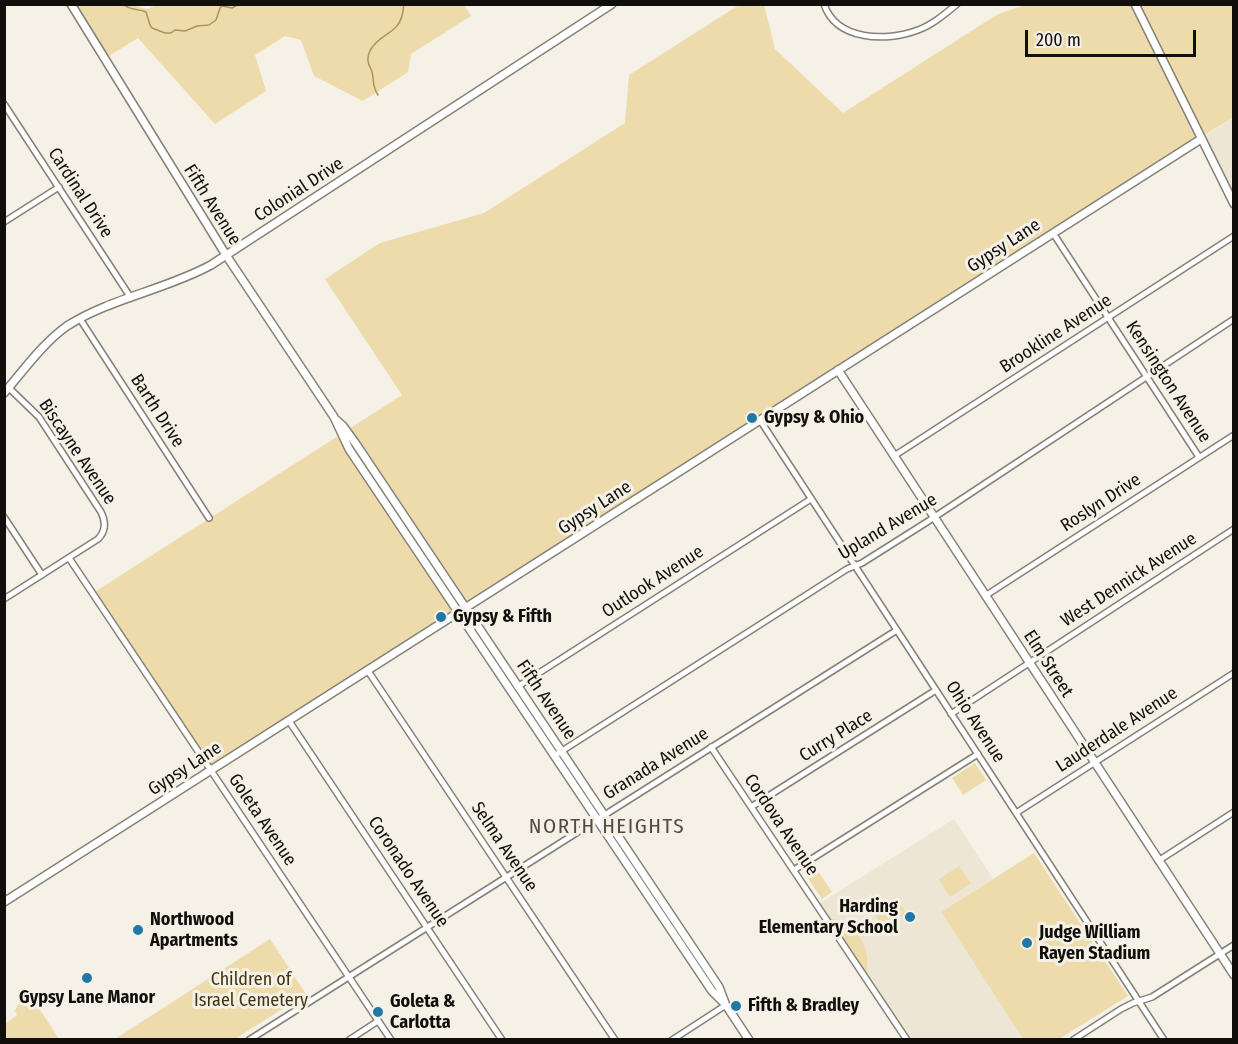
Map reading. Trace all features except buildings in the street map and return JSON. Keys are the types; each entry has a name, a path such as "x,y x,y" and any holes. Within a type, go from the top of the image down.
{"street":[{"name":"Fifth Avenue","path":"71,4 226,255 333,417 348,449 458,613 562,751 600,817 712,991 726,1005 749,1040"},
{"name":"Colonial Drive","path":"7,391 49,342 67,327 98,310 201,271 612,4"},
{"path":"824,4 831,18 842,27 860,35 878,37 904,35 917,31 942,17 957,4"},
{"path":"1135,4 1233,204"},
{"name":"Cardinal Drive","path":"4,104 131,298"},
{"name":"Gypsy Lane","path":"4,902 1201,138"},
{"path":"4,222 59,187"},
{"name":"Kensington Avenue","path":"1053,233 1199,457"},
{"name":"Brookline Avenue","path":"894,456 1233,236"},
{"name":"Barth Drive","path":"80,319 209,518"},
{"name":"Upland Avenue","path":"554,756 847,569 862,563 934,517 1233,319"},
{"name":"Elm Street","path":"838,370 1233,975"},
{"name":"Biscayne Avenue","path":"4,599 101,536 105,526 103,516 39,417 7,391"},
{"name":"Fifth Avenue","path":"333,417 356,444 466,608 554,756 600,817"},
{"name":"Ohio Avenue","path":"760,420 1164,1040"},
{"name":"Roslyn Drive","path":"985,596 1233,435"},
{"name":"Outlook Avenue","path":"515,689 811,499"},
{"path":"4,517 42,575"},
{"name":"West Dennick Avenue","path":"951,714 1233,529"},
{"name":"Goleta Avenue","path":"69,558 391,1040"},
{"name":"Granada Avenue","path":"249,1040 897,630"},
{"name":"Selma Avenue","path":"368,671 615,1040"},
{"name":"Lauderdale Avenue","path":"1016,813 1233,672"},
{"name":"Curry Place","path":"751,807 936,690"},
{"name":"Coronado Avenue","path":"289,721 502,1040"},
{"name":"Cordova Avenue","path":"711,747 907,1040"},
{"path":"794,870 978,754"},
{"path":"1158,861 1233,812"},
{"path":"1073,1040 1121,1009 1152,997 1233,945"},
{"path":"672,1040 726,1005"},
{"path":"349,1040 378,1021"}],"shaded area":[{"path":"1233,117 1233,204 1201,139"},
{"path":"954,819 993,879 941,912 1023,1039 907,1039 817,905"}],"green space":[{"path":"128,4 147,9 160,4 463,4 471,16 411,54 408,72 363,101 314,76 301,40 285,36 255,55 266,91 215,124 138,38 104,59 71,5"},
{"path":"1059,4 1233,5 1233,117 466,608 719,987 726,1005 712,991 458,614 211,771 93,593 402,395 325,279 380,243 484,213 625,123 629,75 739,5 764,5 775,49 843,113 998,14 1022,6"},
{"path":"975,763 986,780 963,795 952,778"},
{"name":"Judge William Rayen Stadium","path":"1034,853 1128,996 1059,1039 1023,1039 941,912"},
{"path":"814,865 832,892 822,899 803,871"},
{"path":"959,866 971,883 950,897 939,879"},
{"path":"895,897 906,913 883,928 873,912"},
{"path":"823,915 845,924 860,937 867,954 866,978"},
{"name":"Children of Israel Cemetery","path":"270,939 306,994 235,1039 115,1039"},
{"path":"31,996 59,1039 5,1039 5,1024 17,1015 15,1011 21,998"}],"waterway":[{"path":"123,4 128,8 146,12 152,28 165,33 209,25 216,20 222,6 232,8 239,4"},
{"path":"378,95 368,62 369,53 375,44 398,25 404,4"}],"place":[{"name":"Gypsy & Ohio","path":"752,418"},
{"name":"Gypsy & Fifth","path":"441,617"},
{"name":"Harding Elementary School","path":"910,917"},
{"name":"Northwood Apartments","path":"138,930"},
{"name":"Judge William Rayen Stadium","path":"1027,943"},
{"name":"Gypsy Lane Manor","path":"87,978"},
{"name":"Fifth & Bradley","path":"736,1006"},
{"name":"Goleta & Carlotta","path":"378,1012"}],"district":[{"name":"NORTH HEIGHTS","path":"607,827"}]}
